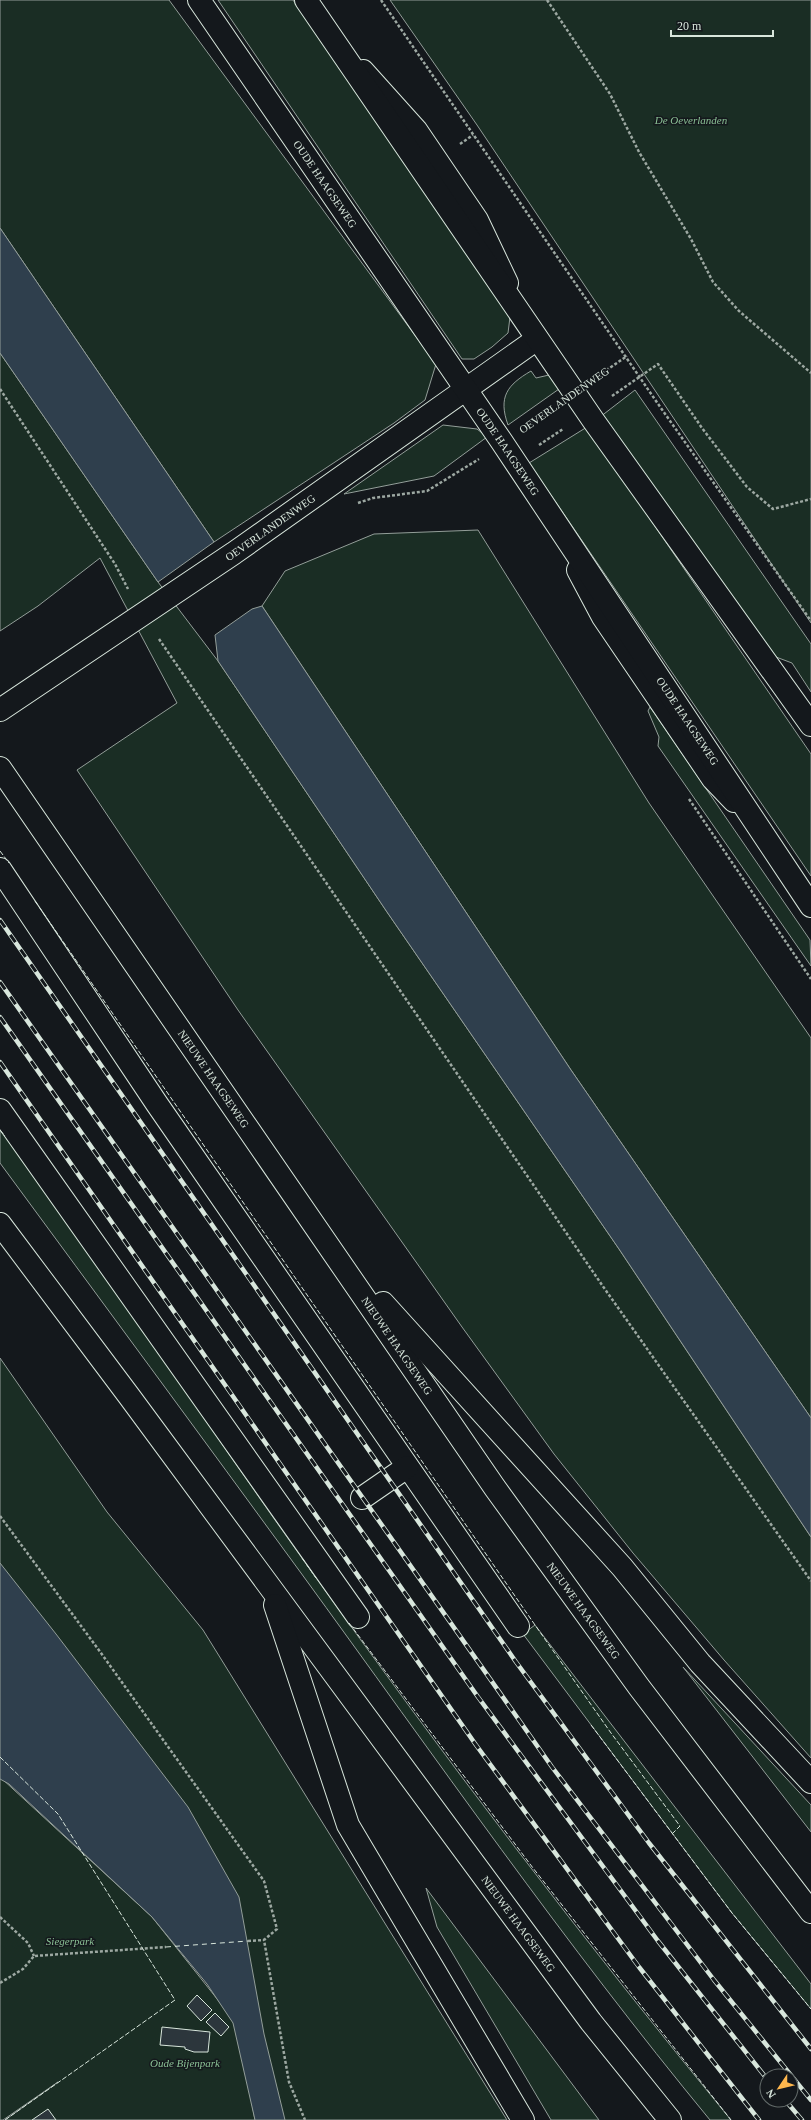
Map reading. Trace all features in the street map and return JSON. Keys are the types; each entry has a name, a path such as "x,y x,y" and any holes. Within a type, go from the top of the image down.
{"main road":[{"name":"OUDE HAAGSEWEG","path":"199,0 502,442 811,906"},
{"path":"306,0 574,393 811,725"},
{"name":"OEVERLANDENWEG","path":"0,710 234,552 466,389 533,333"},
{"name":"NIEUWE HAAGSEWEG","path":"0,768 504,1501 639,1687 811,1912"},
{"path":"0,869 157,1104 518,1626"},
{"path":"0,1110 358,1617"},
{"name":"NIEUWE HAAGSEWEG","path":"0,1224 591,2022 670,2120"},
{"path":"326,1241 622,1567 700,1663 811,1782"},
{"path":"362,1498 407,1467"},
{"path":"269,1586 348,1825 523,2120"}],"path":[{"path":"381,0 627,356 656,401 811,621"},
{"path":"547,0 610,94 638,152 691,239 713,282 739,311 811,373"},
{"name":"OEVERLANDENWEG","path":"352,505 372,498 428,491 627,356"},
{"path":"658,364 702,428 747,487 773,509 811,499"},
{"path":"0,389 115,564 149,610 602,1285 811,1581"},
{"path":"0,1516 101,1653 264,1882 277,1929 264,1940 248,1941"},
{"path":"0,1917 28,1943 34,1956"},
{"path":"264,1940 289,2082 305,2120"},
{"path":"0,1983 23,1969 34,1956 166,1947"}],"green space":[{"path":"0,0 169,0 436,364 425,400 394,423 214,542 0,228"},
{"path":"218,0 293,0 510,317 508,333 492,347 474,359 462,359"},
{"name":"De Oeverlanden","path":"390,0 811,0 811,623 477,125"},
{"path":"0,353 158,582 218,661 387,912 619,1249 811,1537 811,1758 724,1660 633,1553 554,1454 462,1327 238,1010 77,770 177,703 100,558 38,606 0,631"},
{"path":"531,371 536,378 549,375 559,389 508,425 504,407 507,393 516,381"},
{"path":"635,390 811,644 811,692 792,663 768,654 600,417"},
{"path":"443,425 477,429 487,437 434,476 344,494"},
{"path":"587,427 811,754 811,876 529,463"},
{"path":"478,530 649,803 811,1038 811,1418 571,1070 262,606 285,571 374,534"},
{"path":"650,707 810,940 811,966 658,746 659,737 648,711"},
{"path":"0,1125 270,1513 411,1708 568,1916 731,2120 710,2120 656,2054 501,1850 301,1573 0,1163"},
{"path":"0,1358 107,1512 203,1630 507,2120 279,2120 242,1967 0,1575"},
{"path":"535,1625 811,1984 811,2009 732,1913 523,1634"},
{"path":"683,1667 811,1805 811,1832"},
{"path":"0,1777 152,1917 237,2024 255,2120 5,2120 58,2082 3,2120 0,2120"},
{"path":"426,1888 599,2120 551,2120 437,1927"}],"water":[{"path":"0,228 214,542 158,582 0,353"},
{"path":"262,606 571,1070 811,1418 811,1537 619,1249 387,912 218,661 215,635 252,609"},
{"path":"0,1563 188,1807 239,1897 264,2034 285,2120 255,2120 233,2023 207,1984 152,1917 9,1784 0,1779"}],"building":[{"path":"197,1995 212,2010 201,2021 187,2006"},
{"path":"215,2013 229,2027 221,2036 206,2022"},
{"path":"162,2027 210,2032 208,2052 194,2052 185,2049 185,2047 160,2045"},
{"path":"48,2109 56,2120 32,2120"}],"ferry route":[{"path":"166,1947 248,1941"}],"railway":[{"path":"0,920 516,1662 649,1843 811,2049"},
{"path":"0,982 552,1767 714,1980 811,2100"},
{"path":"0,1017 478,1697 658,1941 759,2069"},
{"path":"0,1062 476,1745 639,1967 759,2120"},
{"path":"792,2108 802,2120"}],"fence":[{"path":"0,851 9,863"},
{"path":"35,901 535,1625 611,1733 680,1826 672,1834"},
{"path":"0,1130 5,1136"},
{"path":"302,1558 316,1578"},
{"path":"349,1623 533,1868 731,2120"},
{"path":"591,1725 732,1913 811,2009"},
{"path":"0,1757 58,1814 175,2000 5,2120"}],"park label":[{"name":"Siegerpark","path":"70,1941"},
{"name":"Oude Bijenpark","path":"185,2063"}]}
